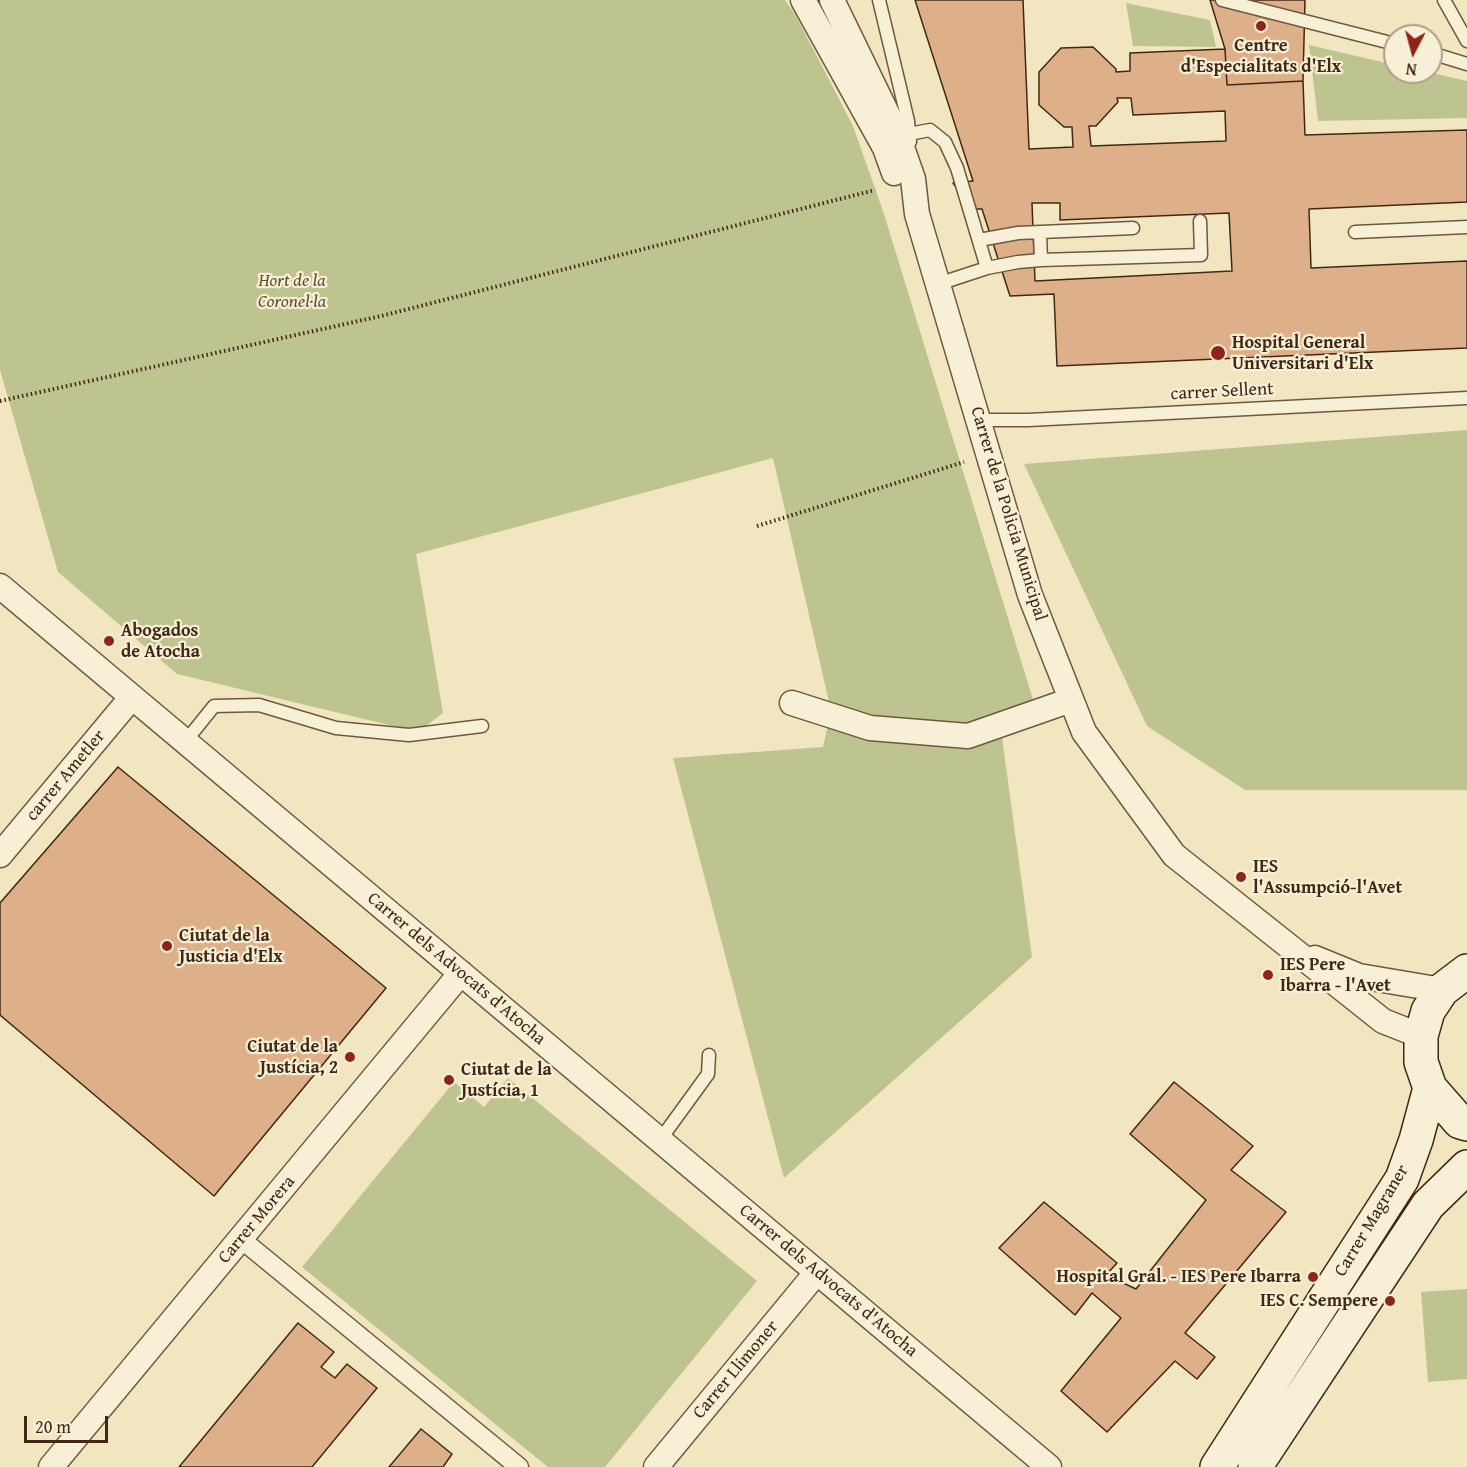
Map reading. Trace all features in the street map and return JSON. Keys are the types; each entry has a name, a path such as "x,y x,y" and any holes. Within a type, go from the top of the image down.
{"main road":[{"path":"1455,981 1428,1011 1421,1036 1421,1062 1430,1088 1460,1122 1467,1124"},
{"name":"Carrer Magraner","path":"1217,1467 1402,1179 1416,1140 1430,1088"},
{"name":"Carrer Magraner","path":"1255,1467 1428,1205 1467,1167"}],"street":[{"name":"Carrer de la Policia Municipal","path":"802,0 906,181 1030,595 1084,732 1174,855 1383,1021 1421,1036"},
{"name":"Carrer de la Policia Municipal","path":"832,0 903,135 906,181"},
{"name":"Carrer dels Advocats d'Atocha","path":"0,586 1049,1467"},
{"name":"carrer Ametler","path":"0,855 132,697"},
{"path":"792,703 870,728 968,736 1071,700"},
{"name":"Carrer de la Policia Municipal","path":"1287,946 1359,976 1455,981"},
{"name":"Carrer Morera","path":"51,1467 462,974"},
{"path":"241,1239 519,1467"},
{"name":"Carrer Llimoner","path":"656,1467 817,1272"}],"lane":[{"path":"879,0 908,121 903,135"},
{"path":"1222,0 1383,41"},
{"path":"1444,0 1467,41"},
{"path":"1443,57 1467,64"},
{"path":"903,135 930,130 945,142 957,168 987,268"},
{"path":"938,284 987,268 1041,260 1201,255 1200,221"},
{"path":"1355,232 1467,227"},
{"path":"979,240 1018,233 1133,228"},
{"path":"1040,233 1041,260"},
{"name":"carrer Sellent","path":"979,420 1028,420 1467,398"},
{"path":"185,742 214,706 259,705 336,728 409,735 482,726"},
{"path":"660,1140 708,1074 709,1055"}],"path":[{"path":"0,401 381,316 906,181"},
{"path":"757,526 988,455"}],"green space":[{"name":"Hort de la Coronel·la","path":"0,0 785,0 796,16 853,126 884,214 1034,703 1000,723 1032,957 784,1178 673,758 823,747 831,711 773,458 416,554 443,713 418,732 177,674 58,572 0,370"},
{"path":"1126,3 1210,20 1216,47 1133,46"},
{"path":"1309,45 1383,62 1383,84 1443,84 1443,75 1467,81 1467,118 1318,121"},
{"path":"1467,430 1467,790 1245,790 1147,726 1024,464"},
{"path":"508,1078 757,1281 605,1467 548,1467 302,1267 454,1082 484,1107"},
{"path":"1467,1289 1467,1379 1428,1382 1421,1292"}],"building":[{"path":"915,0 1023,0 1029,149 1073,147 1072,127 1064,127 1039,105 1039,72 1061,48 1093,47 1116,69 1116,72 1130,71 1130,53 1225,49 1227,85 1303,81 1305,135 1467,130 1467,202 1309,209 1311,268 1467,261 1467,348 1057,366 1054,294 1010,296 982,209 971,209 953,183 973,181","holes":["1117,98 1131,98 1133,115 1225,111 1226,141 1091,146 1089,126 1096,126 1118,102","1032,203 1060,203 1060,220 1229,213 1232,271 1035,281"]},
{"name":"Centre d'Especialitats d'Elx","path":"1210,0 1305,0 1303,81 1227,85 1225,49"},
{"name":"Ciutat de la Justicia d'Elx","path":"118,767 386,988 214,1196 0,1015 0,903"},
{"path":"1174,1082 1253,1146 1231,1170 1286,1212 1185,1333 1215,1357 1197,1379 1175,1361 1107,1432 1061,1391 1121,1318 1092,1293 1075,1315 999,1248 1044,1202 1117,1263 1106,1275 1136,1289 1206,1200 1130,1134"},
{"path":"298,1323 334,1352 321,1367 335,1378 347,1364 377,1388 312,1467 179,1467"},
{"path":"421,1429 452,1454 443,1467 389,1467"}],"place":[{"name":"Centre d'Especialitats d'Elx","path":"1261,26"},
{"name":"Hospital General Universitari d'Elx","path":"1218,353"},
{"name":"Abogados de Atocha","path":"109,641"},
{"name":"IES l'Assumpció-l'Avet","path":"1241,877"},
{"name":"Ciutat de la Justicia d'Elx","path":"167,946"},
{"name":"IES Pere Ibarra - l'Avet","path":"1268,975"},
{"name":"Ciutat de la Justícia, 2","path":"350,1057"},
{"name":"Ciutat de la Justícia, 1","path":"449,1080"},
{"name":"Hospital Gral. - IES Pere Ibarra","path":"1313,1277"},
{"name":"IES C. Sempere","path":"1390,1301"}]}
